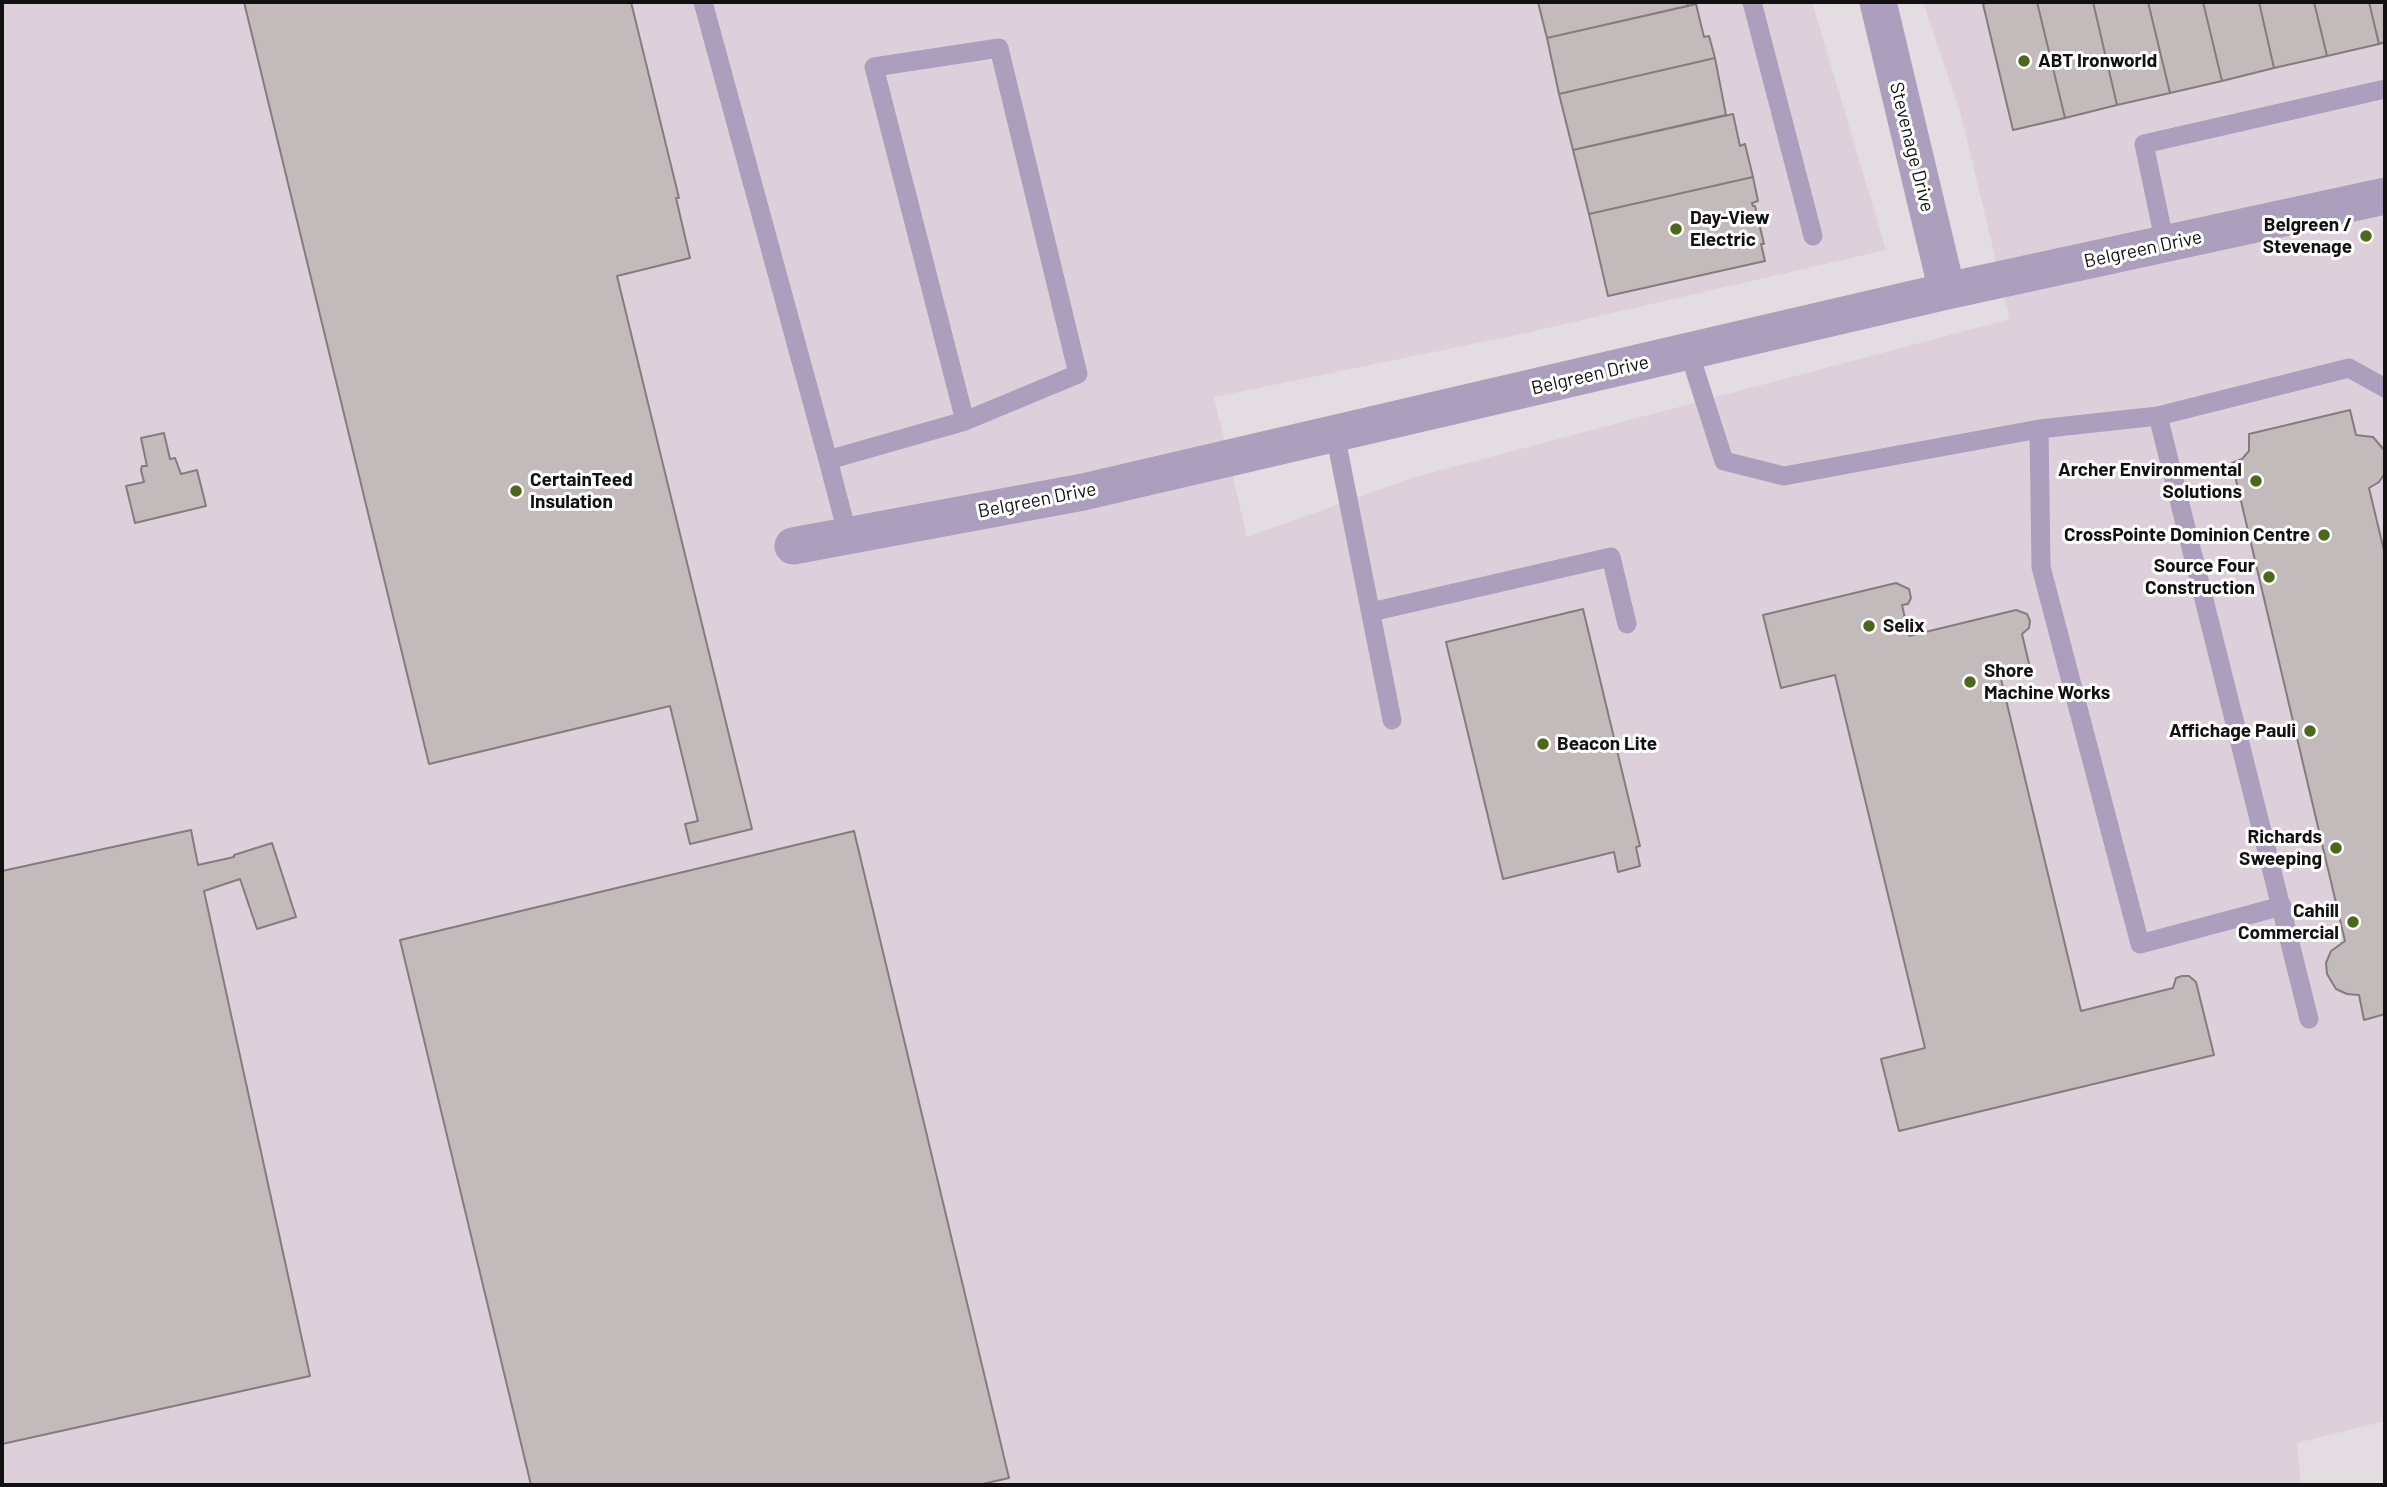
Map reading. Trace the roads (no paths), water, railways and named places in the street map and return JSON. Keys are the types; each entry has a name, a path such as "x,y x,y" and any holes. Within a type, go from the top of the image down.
{"street":[{"name":"Stevenage Drive","path":"1878,2 1947,291"},
{"name":"Belgreen Drive","path":"793,546 1083,492 1947,291 2385,196"}],"lane":[{"path":"703,2 848,536"},
{"path":"1752,2 1813,236"},
{"path":"828,460 965,421 1078,374 999,48 874,67 965,421"},
{"path":"2165,244 2144,144 2385,89"},
{"path":"1689,352 1724,461 1784,476 2039,429 2158,416 2349,368 2385,388"},
{"path":"2158,416 2309,1019"},
{"path":"2039,429 2041,567 2140,944 2282,906"},
{"path":"1335,434 1392,720"},
{"path":"1371,612 1611,557 1628,624"}],"place":[{"name":"ABT Ironworld","path":"2024,61"},
{"name":"Day-View Electric","path":"1676,229"},
{"name":"Belgreen / Stevenage","path":"2366,236"},
{"name":"Archer Environmental Solutions","path":"2256,481"},
{"name":"CertainTeed Insulation","path":"516,491"},
{"name":"CrossPointe Dominion Centre","path":"2324,535"},
{"name":"Source Four Construction","path":"2269,577"},
{"name":"Selix","path":"1869,626"},
{"name":"Shore Machine Works","path":"1970,682"},
{"name":"Affichage Pauli","path":"2310,731"},
{"name":"Beacon Lite","path":"1543,744"},
{"name":"Richards Sweeping","path":"2336,848"},
{"name":"Cahill Commercial","path":"2353,922"}]}
